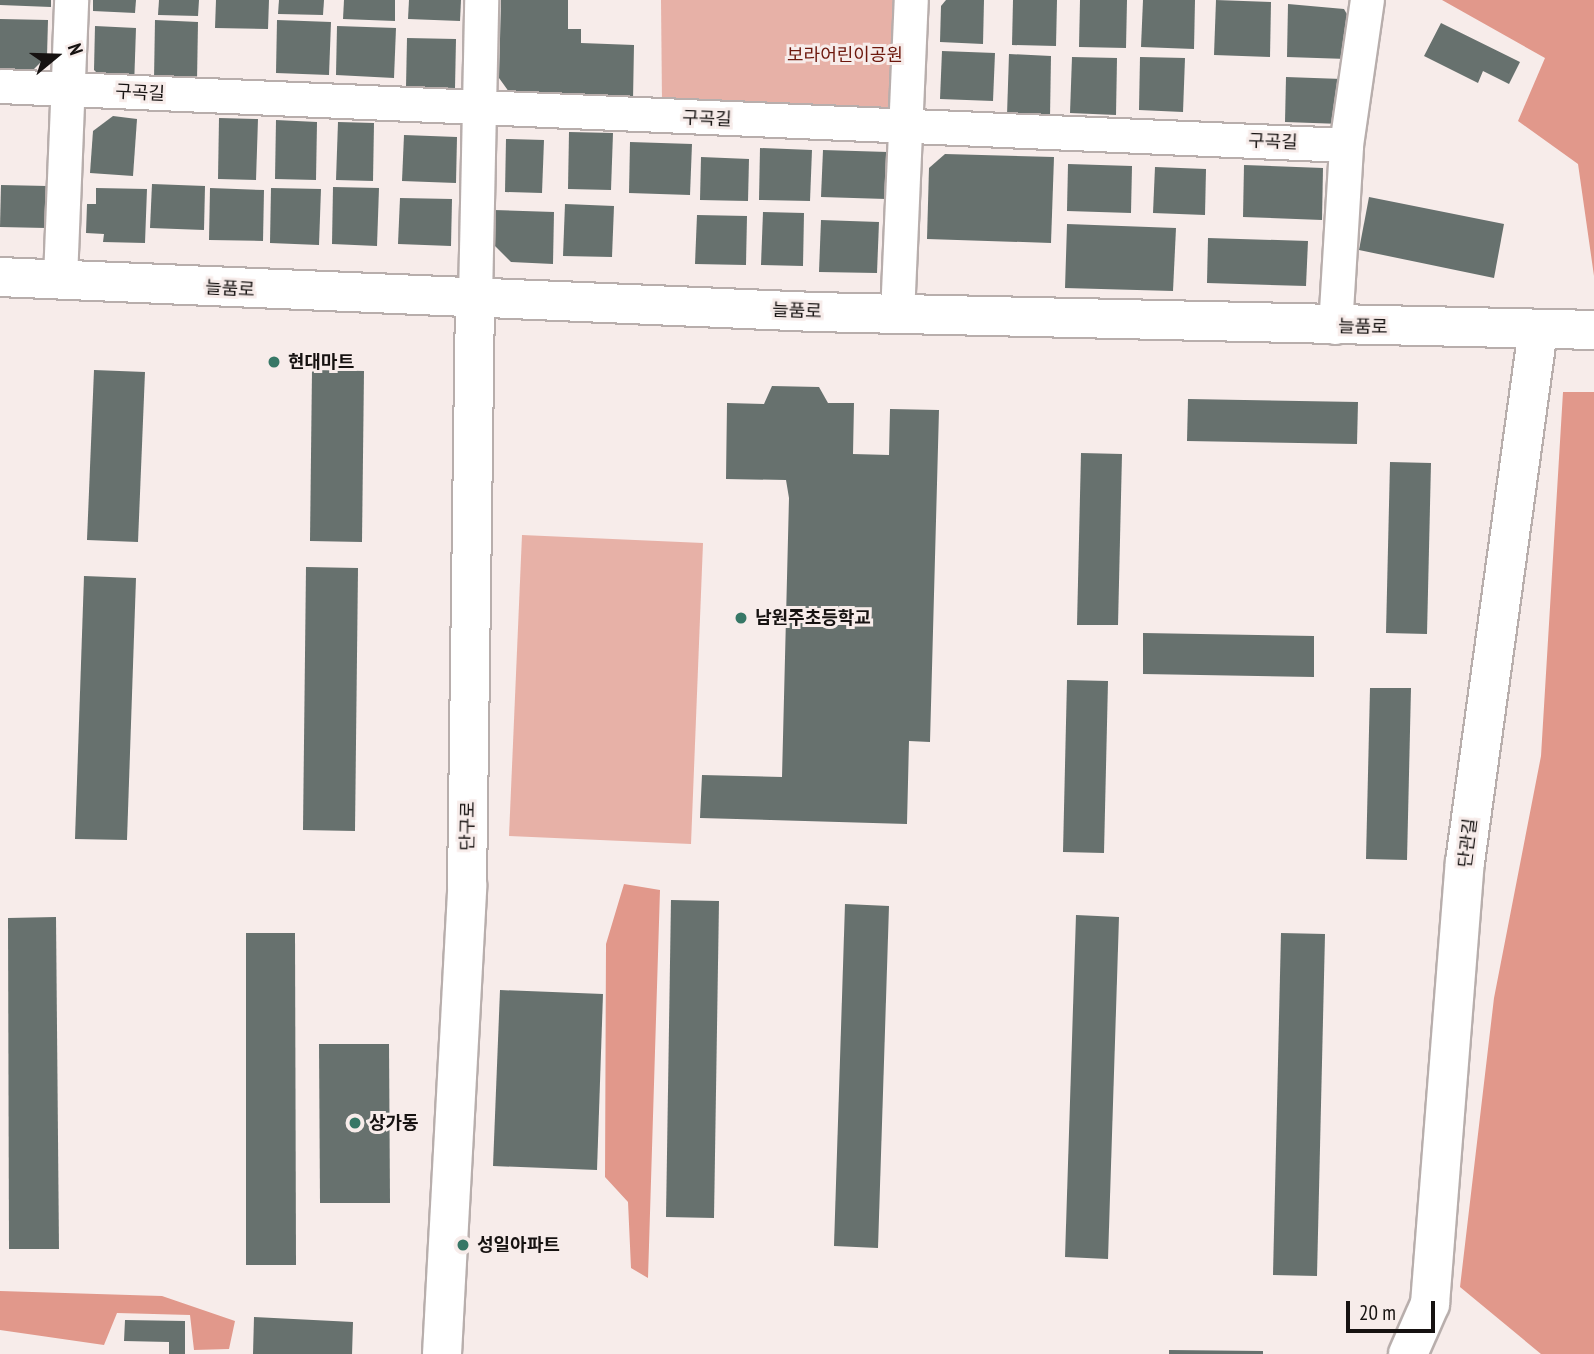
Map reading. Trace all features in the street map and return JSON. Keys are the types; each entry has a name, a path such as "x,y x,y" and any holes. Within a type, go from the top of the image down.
{"street":[{"path":"60,278 71,0"},
{"path":"475,298 481,0"},
{"path":"897,315 911,0"},
{"path":"1335,327 1346,145 1367,0"},
{"name":"구곡길","path":"0,86 478,110 1346,145"},
{"name":"늘품로","path":"0,277 60,278 221,289 897,315 1335,327 1594,330"},
{"name":"단구로","path":"442,1354 467,886 475,298"},
{"name":"단관길","path":"1408,1354 1430,1304 1465,862 1538,330"}],"green space":[{"name":"보라어린이공원","path":"661,0 900,0 895,109 662,102"},
{"path":"522,535 703,543 691,844 509,836"}],"shaded area":[{"path":"1442,0 1594,0 1594,276 1578,164 1518,121 1545,58"},
{"path":"1563,392 1594,392 1594,1354 1541,1354 1460,1287 1494,998 1541,756"},
{"path":"624,884 660,890 648,1278 631,1268 628,1202 605,1177 606,944"},
{"path":"0,1291 162,1296 235,1321 229,1349 194,1350 190,1315 117,1313 104,1345 0,1330"}],"building":[{"path":"0,0 51,0 51,7 0,5"},
{"path":"93,0 136,0 135,13 93,11"},
{"path":"159,0 199,0 198,16 158,15"},
{"path":"216,0 269,0 268,29 215,28"},
{"path":"279,0 324,0 323,15 278,14"},
{"path":"344,0 395,0 395,21 343,19"},
{"path":"409,0 461,0 460,21 408,19"},
{"path":"501,0 568,0 568,29 581,29 581,43 634,45 633,100 512,96 499,78"},
{"path":"946,0 984,0 983,44 940,42 941,6"},
{"path":"1013,0 1057,0 1056,46 1012,45"},
{"path":"1080,0 1127,0 1126,48 1079,47"},
{"path":"1143,0 1195,0 1194,49 1141,47"},
{"path":"1216,0 1271,2 1270,57 1214,55"},
{"path":"1288,4 1344,9 1348,16 1347,59 1287,57"},
{"path":"0,19 48,20 47,56 29,74 0,73"},
{"path":"155,20 198,22 197,81 154,79"},
{"path":"277,20 331,22 329,75 276,73"},
{"path":"1441,23 1520,62 1509,84 1483,71 1478,83 1424,56"},
{"path":"95,26 136,28 134,87 111,86 94,70"},
{"path":"337,26 396,28 394,78 336,75"},
{"path":"407,38 456,39 455,88 406,87"},
{"path":"942,51 995,53 993,101 940,99"},
{"path":"1009,54 1051,56 1050,117 1007,115"},
{"path":"1072,57 1117,58 1116,115 1070,113"},
{"path":"1140,57 1185,58 1183,112 1139,110"},
{"path":"1286,77 1342,79 1341,124 1285,122"},
{"path":"113,116 137,119 133,176 90,173 93,131"},
{"path":"219,118 258,119 256,180 218,179"},
{"path":"276,120 317,122 316,180 275,179"},
{"path":"338,122 374,123 373,181 336,180"},
{"path":"569,132 613,133 611,190 568,189"},
{"path":"404,135 457,137 456,183 402,181"},
{"path":"506,139 544,140 542,193 505,192"},
{"path":"630,142 692,144 690,195 629,193"},
{"path":"760,148 812,150 810,201 759,200"},
{"path":"823,150 888,152 886,199 821,197"},
{"path":"945,154 1054,157 1051,243 927,239 929,168"},
{"path":"701,157 749,159 748,201 700,200"},
{"path":"1068,164 1132,166 1131,213 1067,211"},
{"path":"1244,165 1323,168 1322,220 1243,217"},
{"path":"1155,167 1206,169 1205,215 1153,213"},
{"path":"152,184 205,186 204,230 150,228"},
{"path":"1,185 47,186 46,228 0,227"},
{"path":"333,187 379,188 377,246 332,244"},
{"path":"96,188 147,189 145,243 103,242 104,234 86,233 87,204 96,204"},
{"path":"210,188 264,190 263,241 209,240"},
{"path":"271,188 321,189 319,245 270,243"},
{"path":"1369,197 1504,224 1494,278 1359,250"},
{"path":"400,198 452,199 451,246 398,244"},
{"path":"565,204 614,206 612,257 563,256"},
{"path":"494,210 554,212 553,264 511,262 493,244"},
{"path":"763,212 804,213 803,266 761,265"},
{"path":"697,215 747,216 746,265 695,264"},
{"path":"821,220 879,222 877,273 819,272"},
{"path":"1067,224 1176,228 1173,291 1065,288"},
{"path":"1208,238 1308,241 1306,286 1207,283"},
{"path":"94,370 145,372 138,542 87,540"},
{"path":"312,370 364,371 362,542 310,541"},
{"path":"772,386 819,387 828,403 854,403 853,454 889,455 890,409 939,410 930,742 909,741 907,824 700,818 702,775 782,777 789,498 786,480 726,479 727,403 764,404"},
{"path":"1188,399 1358,402 1357,444 1187,441"},
{"path":"1081,453 1122,454 1118,625 1077,625"},
{"path":"1390,462 1431,463 1427,634 1386,633"},
{"path":"306,567 358,568 355,831 303,830"},
{"path":"84,576 136,578 127,840 75,839"},
{"path":"1143,633 1314,636 1314,677 1143,674"},
{"path":"1067,680 1108,681 1104,853 1063,852"},
{"path":"1370,688 1411,688 1407,860 1366,859"},
{"path":"671,900 719,901 714,1218 666,1217"},
{"path":"845,904 889,906 878,1248 834,1246"},
{"path":"1076,915 1119,917 1108,1259 1065,1257"},
{"path":"56,917 59,1249 9,1249 8,918"},
{"path":"246,933 295,933 296,1265 246,1265"},
{"path":"1281,933 1325,934 1317,1276 1273,1275"},
{"path":"500,990 603,994 597,1170 493,1166"},
{"name":"상가동","path":"319,1044 389,1044 390,1203 320,1203"},
{"path":"254,1317 353,1322 352,1354 253,1354"},
{"path":"125,1320 185,1321 185,1354 169,1354 169,1342 124,1341"},
{"path":"1169,1350 1263,1351 1263,1354 1169,1354"}],"place":[{"name":"현대마트","path":"274,362"},
{"name":"남원주초등학교","path":"741,618"},
{"name":"상가동","path":"355,1123"},
{"name":"성일아파트","path":"463,1245"}]}
